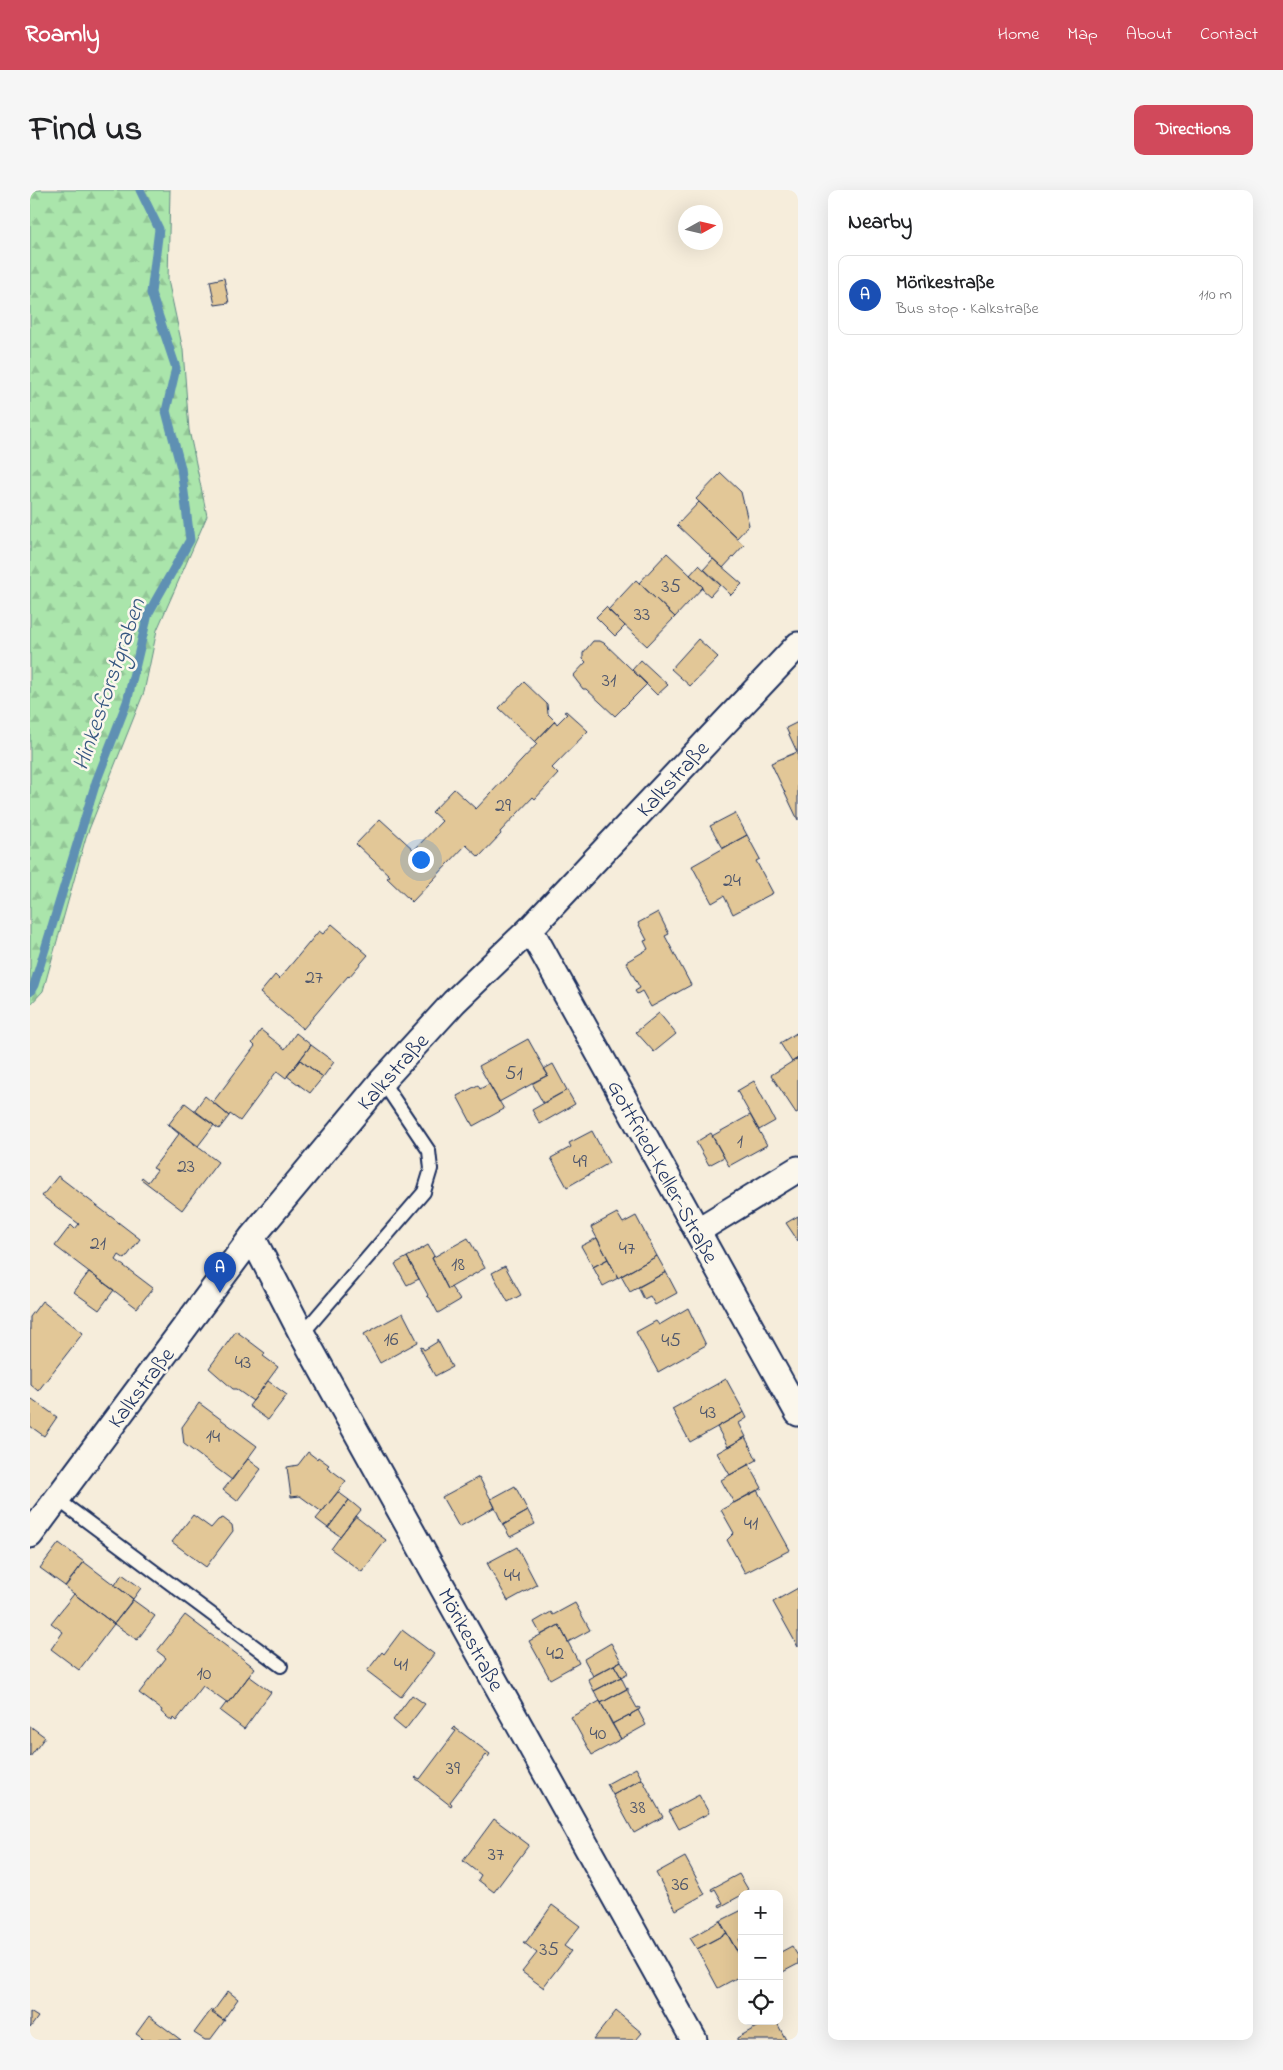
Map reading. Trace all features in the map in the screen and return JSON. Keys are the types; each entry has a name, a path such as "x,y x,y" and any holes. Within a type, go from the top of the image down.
{"street":[{"name":"Kalkstraße","path":"30,1534 252,1237 382,1081 454,1002 530,929 798,645"},
{"name":"Gottfried-Keller-Straße","path":"530,929 798,1413"},
{"path":"697,1231 798,1169"},
{"name":"Mörikestraße","path":"252,1237 302,1334 694,2040"}],"lane":[{"path":"302,1334 424,1192 431,1169 429,1151 382,1081"},
{"path":"57,1499 281,1666"}],"green space":[{"path":"30,190 170,190 168,280 183,350 189,430 207,516 157,630 144,692 86,837 43,991 30,1005"}],"building":[{"path":"224,278 229,303 215,305 210,281"},
{"path":"721,473 741,492 749,525 737,538 696,499"},
{"path":"699,502 744,545 723,568 677,525"},
{"path":"667,553 703,587 675,617 639,583"},
{"path":"713,559 742,584 731,595 704,569"},
{"path":"699,565 720,585 710,596 690,575"},
{"path":"636,580 675,617 647,646 608,610"},
{"path":"606,607 625,626 615,636 596,617"},
{"path":"698,639 718,657 690,686 671,669"},
{"path":"593,641 604,643 647,684 615,716 586,689 583,689 573,676 586,662 583,659 583,653"},
{"path":"641,660 668,685 657,695 632,670"},
{"path":"524,682 547,704 548,714 555,721 535,742 499,708"},
{"path":"566,711 588,731 552,768 558,774 535,799 533,797 479,857 466,845 412,902 387,878 390,876 356,844 380,819 414,850 442,821 432,812 454,789 476,809 537,744 535,742 555,721 557,724 567,714 564,712"},
{"path":"798,722 798,820 771,763 797,752 786,728"},
{"path":"735,813 747,835 723,848 710,826"},
{"path":"747,835 760,859 756,861 773,893 733,914 724,896 712,903 692,866"},
{"path":"658,912 669,934 665,936 691,985 651,1007 642,991 637,994 635,991 640,988 626,962 648,949 644,941 647,940 638,923"},
{"path":"332,924 368,955 303,1029 260,993 275,975 279,979 319,931 323,934"},
{"path":"659,1013 676,1034 654,1052 636,1032"},
{"path":"261,1030 285,1049 296,1033 311,1045 286,1078 277,1071 240,1121 230,1114 229,1116 213,1102 255,1046 252,1043"},
{"path":"798,1032 798,1058 792,1062 780,1043"},
{"path":"528,1039 548,1075 499,1102 479,1066"},
{"path":"311,1045 334,1062 323,1077 300,1060"},
{"path":"798,1058 798,1112 796,1113 771,1075"},
{"path":"300,1060 323,1077 310,1093 287,1076"},
{"path":"553,1064 567,1090 543,1103 532,1083 548,1075 544,1069"},
{"path":"754,1081 775,1121 759,1130 737,1091"},
{"path":"489,1084 504,1109 473,1126 457,1096 478,1085 480,1089"},
{"path":"567,1090 575,1104 540,1124 532,1110"},
{"path":"205,1096 229,1116 219,1129 194,1111"},
{"path":"185,1103 214,1125 198,1146 169,1124"},
{"path":"750,1115 767,1145 729,1166 712,1136"},
{"path":"166,1123 218,1162 182,1210 141,1179 142,1177 148,1182 157,1170 153,1168 179,1134"},
{"path":"592,1131 609,1163 567,1187 551,1158 571,1147 569,1143"},
{"path":"711,1133 724,1157 709,1165 696,1142"},
{"path":"58,1176 140,1239 125,1259 119,1255 116,1260 153,1288 137,1308 55,1246 71,1225 75,1229 79,1224 42,1196"},
{"path":"617,1213 623,1223 636,1216 657,1256 618,1278 591,1227"},
{"path":"798,1216 798,1241 786,1223"},
{"path":"468,1238 485,1268 448,1289 432,1258"},
{"path":"597,1238 608,1259 593,1267 581,1246"},
{"path":"428,1245 434,1256 432,1258 448,1289 451,1287 460,1300 438,1313 407,1257"},
{"path":"657,1256 666,1272 630,1292 621,1276"},
{"path":"407,1257 419,1279 407,1285 395,1264"},
{"path":"608,1259 618,1278 603,1286 593,1267"},
{"path":"505,1266 521,1295 508,1302 492,1273"},
{"path":"89,1272 114,1290 99,1310 74,1292"},
{"path":"666,1272 677,1293 655,1305 650,1296 644,1299 638,1287"},
{"path":"42,1301 83,1333 38,1391 30,1384 30,1317"},
{"path":"688,1308 706,1345 658,1372 636,1332 656,1321 659,1325"},
{"path":"403,1313 418,1342 380,1363 364,1334"},
{"path":"236,1331 265,1353 263,1356 278,1367 253,1401 236,1389 233,1389 209,1368"},
{"path":"437,1339 452,1367 435,1376 420,1348 422,1347 424,1350 437,1342"},
{"path":"726,1379 744,1412 690,1442 672,1409"},
{"path":"268,1381 287,1395 268,1420 249,1406"},
{"path":"32,1399 57,1417 44,1436 30,1426 30,1401"},
{"path":"199,1403 257,1446 232,1480 184,1444 182,1427"},
{"path":"744,1412 747,1418 739,1423 746,1437 728,1447 717,1427"},
{"path":"745,1437 757,1460 730,1475 717,1453"},
{"path":"308,1452 329,1465 327,1467 346,1481 322,1512 300,1496 291,1497 287,1467 298,1465"},
{"path":"248,1459 261,1469 237,1501 223,1490"},
{"path":"749,1464 762,1488 734,1503 721,1480"},
{"path":"479,1477 495,1507 459,1527 442,1497"},
{"path":"515,1486 528,1511 503,1525 491,1499"},
{"path":"757,1490 790,1550 745,1573 727,1540 734,1533 721,1510"},
{"path":"338,1492 349,1500 328,1528 316,1519"},
{"path":"349,1500 361,1510 340,1536 328,1528"},
{"path":"528,1511 535,1524 510,1537 503,1525"},
{"path":"193,1515 211,1528 218,1520 223,1518 232,1525 233,1531 206,1567 172,1542"},
{"path":"355,1516 386,1540 362,1572 331,1549"},
{"path":"59,1543 84,1562 65,1586 40,1568"},
{"path":"517,1547 537,1585 508,1601 487,1563"},
{"path":"84,1562 133,1599 114,1624 65,1587"},
{"path":"122,1574 141,1588 133,1599 115,1585"},
{"path":"798,1588 798,1647 773,1602"},
{"path":"74,1594 114,1624 79,1670 51,1649 63,1632 51,1623"},
{"path":"133,1600 155,1616 137,1640 114,1624"},
{"path":"575,1603 590,1630 568,1642 559,1625 541,1635 534,1622 551,1612 553,1615"},
{"path":"185,1615 255,1668 228,1704 203,1686 176,1721 173,1718 172,1721 161,1712 162,1710 139,1693 166,1658 157,1651"},
{"path":"559,1625 579,1663 550,1679 529,1641"},
{"path":"402,1630 434,1654 401,1697 367,1671 382,1652 384,1654"},
{"path":"611,1643 621,1661 593,1676 584,1659"},
{"path":"621,1661 628,1673 621,1677 614,1665"},
{"path":"614,1665 621,1677 594,1691 588,1679"},
{"path":"249,1676 271,1692 244,1729 220,1711 226,1703 228,1704"},
{"path":"621,1677 627,1689 601,1703 594,1691"},
{"path":"628,1688 628,1692 637,1708 639,1707 640,1709 631,1714 630,1717 629,1715 612,1724 601,1703"},
{"path":"412,1695 425,1704 405,1730 393,1720"},
{"path":"600,1701 621,1739 592,1755 571,1717"},
{"path":"638,1710 646,1725 621,1739 612,1724 629,1715 630,1717 631,1714"},
{"path":"30,1726 45,1737 30,1757"},
{"path":"454,1727 490,1754 488,1757 486,1755 450,1802 451,1806 415,1778 420,1779 456,1731 452,1729"},
{"path":"636,1768 642,1779 613,1795 607,1784"},
{"path":"642,1779 663,1817 634,1833 613,1795"},
{"path":"699,1795 709,1813 679,1829 669,1811"},
{"path":"494,1819 529,1845 494,1892 478,1880 481,1875 463,1861"},
{"path":"685,1857 705,1894 676,1910 656,1873"},
{"path":"739,1874 748,1890 738,1890 738,1897 720,1907 719,1905 723,1903 715,1889 712,1891 711,1889"},
{"path":"552,1905 580,1926 564,1946 571,1951 544,1988 522,1972 537,1953 523,1942 526,1942"},
{"path":"738,1912 738,1949 736,1950 720,1921"},
{"path":"720,1921 727,1933 697,1949 690,1938"},
{"path":"727,1933 738,1953 738,1977 718,1988 697,1949"},
{"path":"792,1946 798,1956 798,1964 783,1972 783,1951"},
{"path":"228,1991 238,1999 223,2020 212,2013"},
{"path":"211,2010 225,2020 210,2040 205,2040 194,2033"},
{"path":"616,2011 642,2033 636,2040 593,2040"},
{"path":"30,2012 38,2017 30,2028"},
{"path":"149,2016 181,2040 141,2040 142,2038 136,2034"},
{"path":"760,2025 778,2025 786,2040 737,2040 737,2038"}],"waterway":[{"name":"Hinkesforstgraben","path":"30,992 34,985 96,782 127,702 148,614 190,540 181,468 166,411 176,368 151,293 159,229 140,190"}],"place":[{"name":"Mörikestraße","path":"220,1293"}]}
